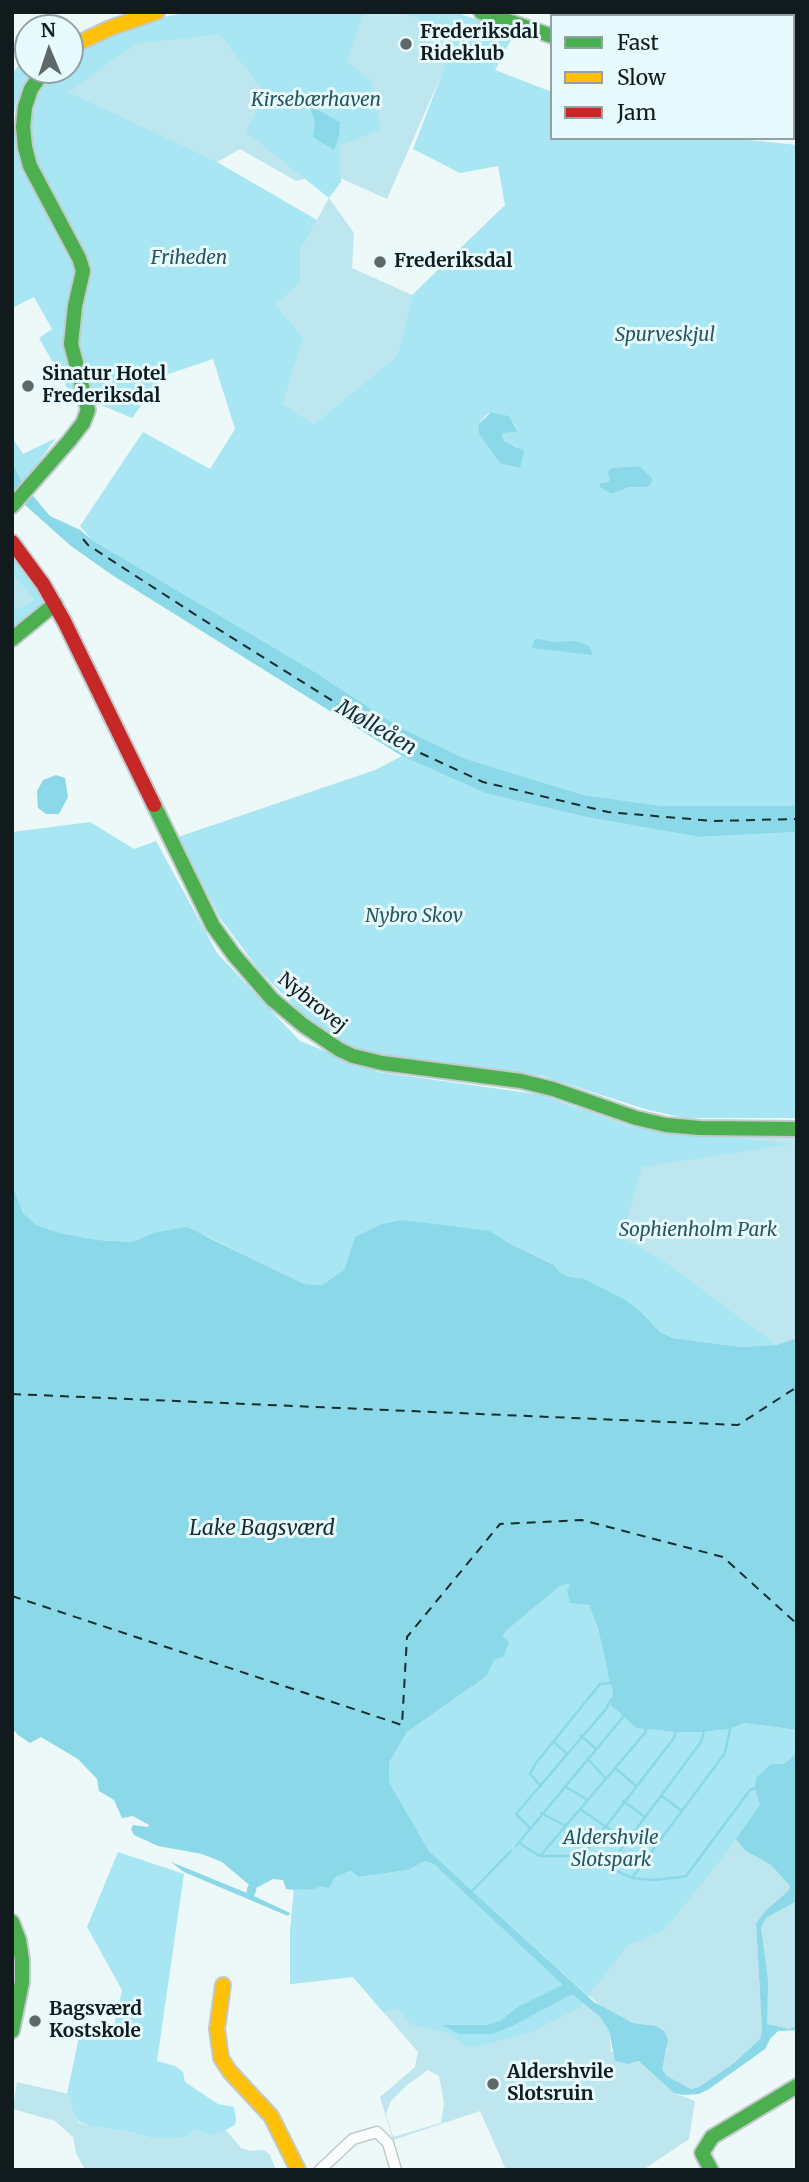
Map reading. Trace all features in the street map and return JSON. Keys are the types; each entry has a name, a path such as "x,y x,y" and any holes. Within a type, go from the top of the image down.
{"street":[{"path":"84,39 157,12"},
{"path":"481,12 550,35"},
{"path":"13,506 83,423 88,411 71,344 75,306 83,271 79,258 30,166 25,147 25,107 34,84"},
{"name":"Nybrovej","path":"12,542 55,604 214,926 234,955 272,999 303,1025 353,1056 382,1063 521,1081 553,1088 636,1118 666,1125 797,1129"},
{"path":"12,639 55,604"},
{"path":"12,1922 19,1940 22,1982 12,2031"},
{"path":"223,1985 218,2029 221,2059 271,2116 298,2170"},
{"path":"710,2170 702,2153 712,2137 797,2086"},
{"path":"320,2170 353,2139 377,2132 388,2143 396,2170"}],"green space":[{"name":"Spurveskjul","path":"191,12 374,12 363,14 347,61 371,81 381,129 339,146 341,182 329,198 246,132 265,93 220,34 135,44 84,81 84,45 157,18"},
{"name":"Kirsebærhaven","path":"235,12 426,12 462,28 387,199 329,173 296,181 240,149 217,162 48,84 84,84 84,57"},
{"name":"Spurveskjul","path":"400,12 454,12 515,32 495,70 550,91 550,140 749,140 797,145 797,806 662,806 584,795 466,759 399,727 310,670 92,540 80,526 143,432 210,469 235,429 213,359 163,376 132,418 101,405 78,407 39,338 52,329 34,297 12,308 12,126 25,133 31,105 40,84 79,84 68,92 217,162 317,220 300,250 300,283 276,305 304,338 283,404 314,424 397,356 412,295 505,205 498,166 460,173 413,149 458,32","holes":["491,412 509,416 517,432 502,435 504,441 519,448 520,468 500,462 479,434 478,425","639,466 646,487 630,487 612,494 601,483 608,482 611,478 611,468"]},
{"path":"14,72 14,84 26,84 16,104 12,125"},
{"path":"329,198 354,233 352,268 412,295 397,356 314,424 283,404 304,338 276,305 300,283 300,250"},
{"path":"12,437 23,454 56,438 23,484 12,462"},
{"path":"12,553 47,604 12,634 12,602 19,609 34,600 12,573"},
{"path":"12,573 34,600 19,609 12,602"},
{"name":"Nybro Skov","path":"402,756 485,793 586,817 699,837 797,832 797,1118 685,1118 648,1110 542,1076 377,1056 343,1042 304,1016 259,970 220,918 178,837 375,770"},
{"path":"90,822 134,849 156,841 217,953 300,1041 378,1072 543,1095 626,1126 791,1144 642,1167 622,1237 665,1262 776,1345 742,1347 673,1338 660,1332 642,1313 582,1278 569,1277 554,1265 490,1231 355,1237 344,1270 322,1285 303,1284 207,1236 153,1233 132,1242 98,1240 60,1233 37,1225 23,1213 12,1184 12,832"},
{"name":"Sophienholm Park","path":"578,1104 655,1136 797,1134 797,1338 776,1345 528,1248"},
{"name":"Aldershvile Slotspark","path":"568,1584 585,1604 589,1605 598,1628 613,1690 611,1699 637,1728 704,1732 730,1729 744,1723 797,1730 797,1752 755,1788 760,1805 727,1852 664,1930 627,1946 588,1996 429,1851 389,1782 389,1763 407,1732 487,1676 506,1631 560,1586"},
{"path":"608,1668 676,1732 797,1730 797,1752 784,1764 746,1851 771,1865 790,1886 756,1923 762,2032 760,2039 734,2063 699,2087 691,2089 667,2076 662,2069 662,2060 667,2050 656,2026 633,2023 607,2011 569,1979"},
{"path":"118,1852 184,1874 157,2061 175,2066 183,2072 185,2082 218,2104 234,2107 235,2125 220,2133 211,2135 195,2129 189,2136 151,2138 89,2126 74,2116 67,2094 79,2037 113,2030 122,1990 87,1927"},
{"path":"425,1861 450,1876 563,1985 519,2006 500,2021 486,2025 448,2024 492,2034 512,2026 566,1995 572,1994 584,2003 529,2033 475,2047 466,2045 442,2031 412,2025 398,2009 383,2012 353,1977 290,1984 290,1931 294,1890 313,1889 352,1871 360,1877 408,1870"},
{"path":"450,1876 572,1994 600,2017 609,2031 611,2051 628,2064 637,2061 674,2093 695,2101 689,2139 643,2170 506,2170 480,2111 393,2140 380,2097 415,2067 418,2052 353,1977 290,1984 290,1931 294,1890","holes":["428,2070 439,2076 444,2103 441,2123 393,2137 386,2114 391,2101"]},
{"path":"797,1901 797,2026 789,2029 767,2024 761,1928 766,1918"},
{"path":"17,2082 69,2094 74,2116 79,2123 89,2126 151,2138 189,2136 195,2129 211,2135 226,2130 241,2148 251,2151 264,2150 270,2155 276,2170 85,2170 76,2153 73,2137 55,2121 13,2109"}],"water":[{"path":"312,107 340,122 334,150 313,137 315,121"},
{"path":"491,412 509,416 516,428 517,432 502,435 504,441 524,451 520,468 500,463 479,434 478,425"},
{"name":"Mølleåen","path":"12,462 23,484 50,516 80,530 92,540 311,670 399,727 466,759 584,795 662,806 797,806 797,832 699,837 586,817 485,793 402,756 112,575 71,546 25,505 12,498"},
{"path":"639,466 652,478 651,484 646,487 630,487 612,494 600,487 601,483 610,479 608,472 611,468"},
{"path":"534,640 554,642 576,641 589,646 593,655 532,648"},
{"path":"56,775 65,778 68,797 59,814 46,814 38,808 37,791 43,780"},
{"name":"Lake Bagsværd","path":"12,1184 23,1213 37,1225 60,1233 98,1240 132,1242 153,1233 187,1227 304,1284 322,1285 344,1270 355,1237 382,1224 402,1220 490,1231 554,1265 569,1277 582,1278 625,1300 660,1332 673,1338 742,1347 776,1345 797,1338 797,1730 744,1723 730,1729 704,1732 637,1728 611,1705 613,1690 598,1628 589,1605 570,1603 568,1584 560,1586 506,1631 503,1637 509,1642 504,1656 494,1660 487,1676 407,1732 389,1763 389,1782 429,1851 594,2002 633,2023 656,2026 664,2031 668,2040 662,2069 667,2076 691,2089 699,2087 734,2063 760,2039 762,2031 756,1923 790,1886 771,1865 746,1851 736,1839 760,1805 755,1788 756,1778 771,1764 784,1764 797,1752 797,1901 766,1918 761,1928 768,1981 767,2024 789,2029 797,2026 797,2030 778,2031 765,2049 709,2089 699,2094 683,2095 674,2093 638,2061 628,2064 615,2061 609,2031 600,2017 572,1994 492,2034 459,2034 443,2025 486,2025 500,2021 519,2006 563,1985 435,1865 425,1861 408,1870 359,1877 351,1871 335,1877 329,1888 322,1886 313,1889 286,1889 283,1880 273,1879 254,1889 222,1862 202,1854 158,1846 134,1835 131,1829 133,1825 149,1825 133,1816 122,1818 114,1800 99,1791 97,1779 78,1759 41,1737 30,1743 18,1735 12,1728"},
{"path":"171,1862 247,1893 254,1893 254,1896 290,1913 288,1916 184,1872"}],"waterway":[{"path":"541,1786 530,1774 536,1763 600,1684 610,1683"},
{"path":"530,1828 516,1814 606,1709 611,1699"},
{"path":"516,1846 624,1716"},
{"path":"540,1856 646,1729"},
{"path":"632,1878 725,1753 730,1729"},
{"path":"583,1856 676,1732"},
{"path":"608,1867 701,1742 704,1732"},
{"path":"581,1736 595,1748"},
{"path":"553,1741 566,1753"},
{"path":"587,1758 606,1779"},
{"path":"615,1768 636,1786"},
{"path":"564,1786 588,1800"},
{"path":"520,1841 540,1856 583,1856 632,1878 654,1880 686,1876 750,1790 755,1788"},
{"path":"662,1796 682,1811"},
{"path":"623,1801 645,1817"},
{"path":"580,1809 627,1841"},
{"path":"541,1813 566,1826"},
{"path":"473,1890 511,1851"},
{"path":"251,1892 252,1888"}],"ferry route":[{"path":"83,539 88,545 199,617 403,745 483,782 608,812 713,821 797,819"},
{"path":"12,1394 738,1425 797,1387"},
{"path":"12,1596 402,1725 407,1637 500,1524 582,1520 723,1557 797,1624"}],"traffic: fast":[{"path":"481,12 550,35"},
{"path":"12,506 69,441 83,423 88,410 71,344 75,306 83,271 79,258 30,166 25,147 25,107 34,84"},
{"path":"12,639 55,604"},
{"path":"154,805 213,926 234,955 272,999 303,1025 340,1050 382,1063 521,1081 666,1125 797,1129"},
{"path":"12,1922 19,1940 22,1960 22,1982 12,2031"},
{"path":"711,2170 702,2153 712,2137 797,2086"}],"traffic: slow":[{"path":"84,40 157,12"},
{"path":"223,1985 217,2029 221,2058 230,2072 271,2116 298,2170"}],"traffic: jam":[{"path":"12,542 43,584 64,621 154,805"}],"place":[{"name":"Frederiksdal Rideklub","path":"406,44"},
{"name":"Frederiksdal","path":"380,262"},
{"name":"Sinatur Hotel Frederiksdal","path":"28,386"},
{"name":"Bagsværd Kostskole","path":"35,2021"},
{"name":"Aldershvile Slotsruin","path":"493,2084"}],"park label":[{"name":"Friheden","path":"189,259"}]}
